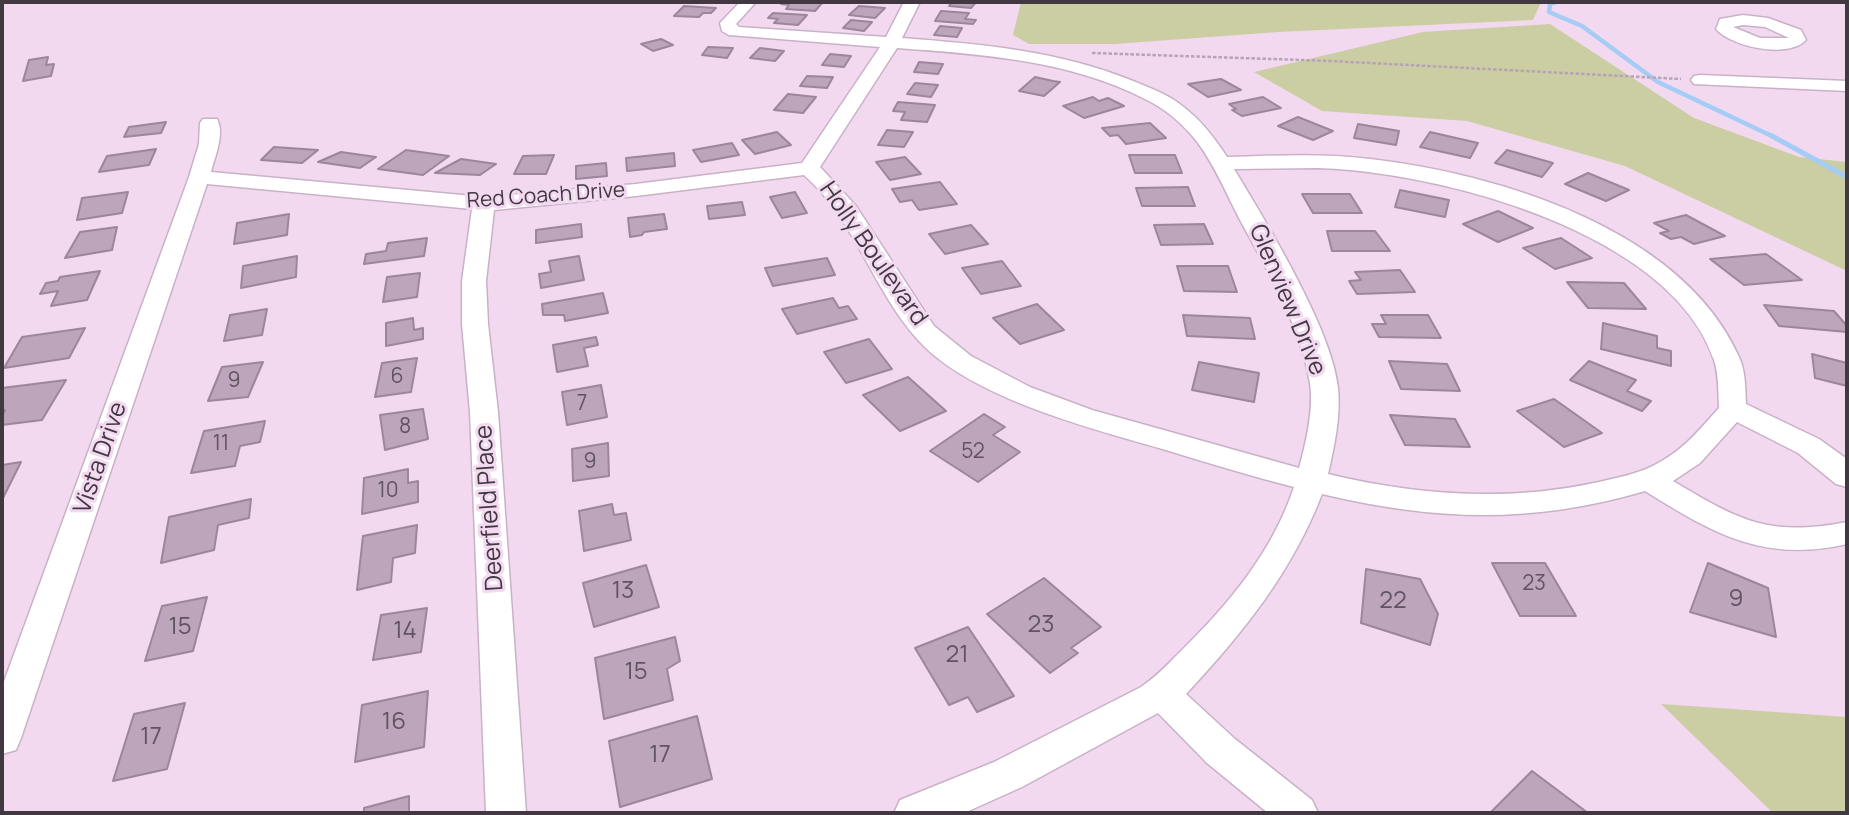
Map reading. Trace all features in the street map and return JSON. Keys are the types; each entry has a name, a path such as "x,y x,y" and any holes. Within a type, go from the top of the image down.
{"street":[{"name":"Glenview Drive","path":"748,2 732,17 728,28 735,32 752,34 1021,56 1092,71 1152,95 1174,108 1205,137 1224,163 1287,288 1321,374 1324,390 1322,424 1313,483 1277,559 1224,633 1161,693 1101,723 1033,764 914,813"},
{"name":"Holly Boulevard","path":"912,2 891,44 809,168 830,185 907,306 933,340 964,362 1012,389 1095,421 1313,483 1380,497 1450,504 1563,502 1649,480 1672,469 1693,452 1733,409"},
{"path":"1764,43 1770,53 1810,85"},
{"path":"1700,80 1847,86"},
{"name":"Vista Drive","path":"2,738 199,177 209,144 210,123"},
{"path":"1224,163 1325,162 1410,170 1489,188 1528,201 1601,234 1662,275 1704,317 1727,359 1733,409 1813,449 1839,466 1847,477"},
{"name":"Red Coach Drive","path":"199,177 484,204 625,192 809,168"},
{"name":"Deerfield Place","path":"484,204 474,281 475,324 495,588 498,695 506,813"},
{"path":"1649,480 1730,526 1758,535 1795,543 1821,541 1847,533"},
{"path":"1161,693 1221,751 1298,813"}],"path":[{"path":"1083,52 1165,58 1487,67 1664,79"}],"green space":[{"path":"1021,2 1541,2 1533,20 1278,32 1115,44 1029,44 1013,35"},
{"path":"1550,24 1694,118 1799,157 1847,162 1847,271 1625,166 1467,121 1322,111 1254,72 1423,32"},
{"path":"1661,704 1847,717 1847,813 1773,813"}],"building":[{"path":"823,2 815,11 786,9 789,5 781,4"},
{"path":"952,2 976,2 971,8 949,6"},
{"path":"684,6 716,8 699,17 674,16"},
{"path":"859,6 885,8 875,18 849,15"},
{"path":"941,11 969,13 965,19 976,20 973,24 935,21"},
{"path":"773,13 807,15 798,25 774,23 778,19 768,18"},
{"path":"851,20 872,22 864,31 843,28"},
{"path":"940,26 962,28 957,37 934,35"},
{"path":"661,39 673,45 653,51 641,44"},
{"path":"708,47 733,48 727,58 702,55"},
{"path":"760,48 784,51 775,61 750,58"},
{"path":"830,54 851,56 844,67 822,65"},
{"path":"48,57 46,65 54,64 51,76 23,81 29,60"},
{"path":"919,62 943,64 938,74 914,72"},
{"path":"807,76 833,77 827,88 800,86"},
{"path":"1035,77 1060,82 1044,96 1019,91"},
{"path":"1221,79 1241,90 1208,97 1188,84"},
{"path":"915,83 938,85 931,97 907,94"},
{"path":"788,94 816,97 803,113 774,110"},
{"path":"1093,97 1099,101 1108,98 1124,106 1084,118 1063,106"},
{"path":"1263,97 1281,108 1242,116 1232,110 1236,109 1229,104"},
{"path":"898,102 935,105 927,122 901,120 905,112 893,111"},
{"path":"1298,117 1333,131 1313,140 1278,126"},
{"path":"166,122 161,133 124,137 129,127"},
{"path":"1150,123 1166,138 1126,144 1118,135 1110,136 1102,128"},
{"path":"1358,124 1399,131 1396,145 1354,138"},
{"path":"887,130 913,132 904,147 878,145"},
{"path":"777,132 791,145 755,154 742,140"},
{"path":"1430,132 1478,143 1470,158 1420,147"},
{"path":"732,143 739,155 701,162 693,150"},
{"path":"274,147 318,150 302,163 261,160"},
{"path":"156,149 149,165 99,172 107,156"},
{"path":"406,150 449,156 423,175 378,169"},
{"path":"1507,150 1553,163 1542,177 1495,163"},
{"path":"341,152 376,157 360,168 318,162"},
{"path":"674,153 675,166 627,171 626,158"},
{"path":"554,155 546,174 514,174 523,156"},
{"path":"1129,155 1175,155 1182,173 1135,173"},
{"path":"905,157 921,174 890,180 876,162"},
{"path":"461,159 496,164 480,175 435,173"},
{"path":"606,163 607,176 576,179 576,166"},
{"path":"1588,173 1629,190 1606,201 1565,184"},
{"path":"940,182 957,204 919,210 912,200 900,202 892,189"},
{"path":"1188,187 1195,206 1142,206 1136,188"},
{"path":"1400,190 1449,200 1445,217 1395,207"},
{"path":"128,192 122,213 77,220 82,198"},
{"path":"795,192 807,213 782,218 770,197"},
{"path":"1302,194 1350,194 1362,213 1313,213"},
{"path":"742,202 745,215 709,219 707,206"},
{"path":"1498,211 1533,228 1498,242 1463,224"},
{"path":"289,214 287,235 234,244 237,223"},
{"path":"664,214 667,229 630,237 628,218"},
{"path":"1686,215 1725,236 1694,244 1681,237 1671,239 1660,233 1669,231 1654,223"},
{"path":"581,224 582,237 536,243 536,230"},
{"path":"1204,224 1213,244 1161,245 1154,225"},
{"path":"971,225 988,244 945,254 929,234"},
{"path":"117,227 112,250 65,258 80,232"},
{"path":"1327,231 1375,231 1390,251 1332,251"},
{"path":"427,238 424,256 364,264 366,254 386,251 388,243"},
{"path":"1561,238 1592,258 1555,269 1523,248"},
{"path":"1766,254 1802,280 1744,285 1710,259"},
{"path":"297,256 296,277 241,288 243,266"},
{"path":"579,256 584,280 541,288 539,274 551,272 549,261"},
{"path":"827,258 835,275 773,286 765,268"},
{"path":"1002,261 1021,286 981,294 962,268"},
{"path":"1177,266 1228,266 1237,292 1184,291"},
{"path":"1400,270 1415,292 1357,294 1349,281 1361,280 1355,272"},
{"path":"100,271 87,300 51,306 58,291 40,294 46,283 58,281 60,277"},
{"path":"420,273 417,297 383,302 387,277"},
{"path":"1567,282 1624,283 1646,309 1588,308"},
{"path":"603,293 608,313 565,321 564,315 543,315 542,304"},
{"path":"833,298 839,308 848,306 857,319 797,334 782,309"},
{"path":"1037,304 1064,330 1020,344 993,318"},
{"path":"1764,305 1834,311 1847,326 1847,332 1779,326"},
{"path":"267,309 262,335 224,341 230,315"},
{"path":"1183,315 1250,318 1255,339 1187,336"},
{"path":"1381,315 1428,315 1441,338 1379,337 1372,324 1386,324"},
{"path":"413,318 414,330 423,328 423,339 386,346 386,323"},
{"path":"1603,323 1657,336 1657,348 1671,351 1671,366 1601,349"},
{"path":"85,328 69,358 4,368 22,337"},
{"path":"596,337 598,345 584,348 588,366 557,372 553,345"},
{"path":"869,339 892,369 846,383 824,352"},
{"path":"1812,354 1847,363 1847,386 1815,378"},
{"path":"417,358 411,392 375,397 382,363"},
{"path":"1389,361 1447,364 1460,391 1401,389"},
{"path":"1589,361 1636,380 1627,391 1651,401 1642,411 1570,380"},
{"path":"263,362 248,397 208,401 222,367"},
{"path":"1199,362 1259,373 1254,402 1192,390"},
{"path":"908,377 946,411 900,431 863,395"},
{"path":"66,380 42,420 2,425 5,410 2,410 2,388"},
{"path":"601,385 607,417 567,425 562,392"},
{"path":"1554,399 1602,433 1564,447 1517,411"},
{"path":"423,409 428,439 385,450 380,415"},
{"path":"984,414 1005,427 993,435 1020,452 978,482 930,451"},
{"path":"1390,415 1455,419 1470,447 1405,445"},
{"path":"265,421 260,442 240,446 235,466 191,473 204,431"},
{"path":"608,443 609,476 573,481 572,449"},
{"path":"21,462 2,500 2,465"},
{"path":"408,469 408,483 418,481 418,502 362,514 364,478"},
{"path":"251,499 249,518 218,525 214,550 161,563 169,517"},
{"path":"612,504 614,515 626,513 631,540 584,551 579,511"},
{"path":"417,525 415,553 393,558 391,582 357,590 363,536"},
{"path":"1492,563 1545,563 1576,616 1520,616"},
{"path":"1708,563 1768,588 1776,637 1690,612"},
{"path":"646,565 659,607 594,627 583,583"},
{"path":"1366,569 1420,579 1438,614 1430,645 1361,623"},
{"path":"1044,578 1101,627 1071,648 1078,653 1050,673 987,614"},
{"path":"207,597 193,651 145,661 162,606"},
{"path":"427,608 421,652 373,660 381,615"},
{"path":"968,627 1014,696 977,712 968,697 949,705 915,648"},
{"path":"675,637 680,661 667,669 673,700 604,719 595,658"},
{"path":"428,691 424,747 355,762 362,705"},
{"path":"185,703 167,769 113,781 134,714"},
{"path":"697,716 712,779 620,807 609,741"},
{"path":"1532,771 1588,813 1490,813"},
{"path":"409,796 409,813 364,813 364,808"}],"waterway":[{"path":"1556,2 1550,4 1549,12 1582,26 1658,82 1773,137"},
{"path":"1773,137 1847,177"}]}
